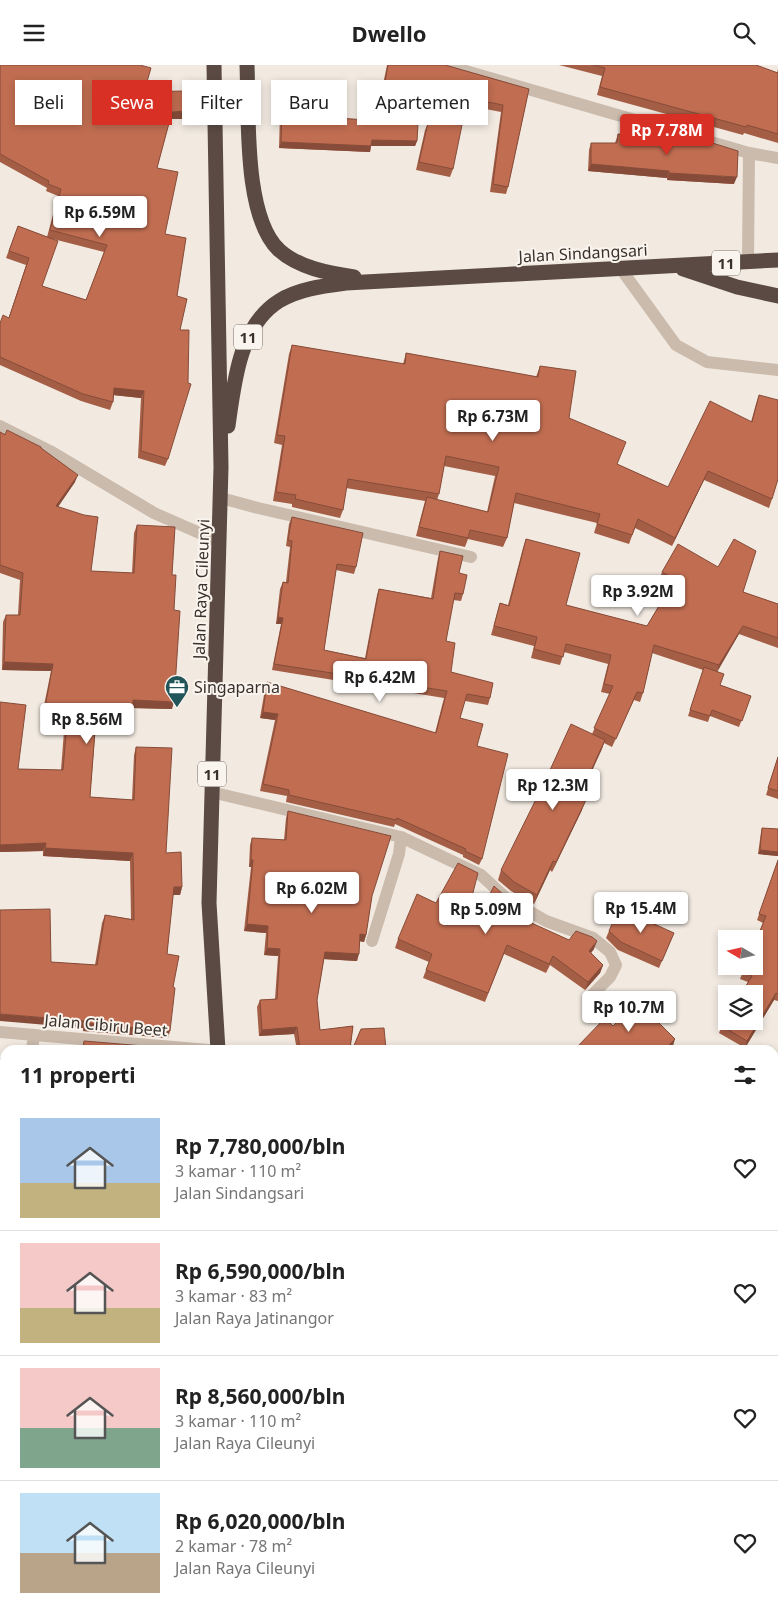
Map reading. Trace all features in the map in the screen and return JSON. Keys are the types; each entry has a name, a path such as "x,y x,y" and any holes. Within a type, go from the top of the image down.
{"highway":[{"name":"Jalan Raya Cileunyi","path":"214,65 221,498 209,903 218,1045"},
{"name":"11","path":"247,65 252,172 258,215 266,233 279,249 291,259 305,266 340,275 390,280"},
{"name":"Jalan Sindangsari","path":"390,280 778,260"},
{"path":"675,266 737,287 778,296"},
{"name":"11","path":"221,498 224,454 232,398 244,348 249,334 257,321 279,301 295,293 346,283 390,280"}],"street":[{"path":"445,65 749,153 778,158"},
{"path":"748,261 749,153"},
{"path":"620,269 676,345 707,363 778,370"},
{"path":"0,427 50,451 154,513 220,542"},
{"path":"221,498 471,557"},
{"path":"211,792 401,837 481,875 506,898 546,921 594,937 610,952 616,965 610,977 588,999"},
{"path":"372,941 399,854 401,837"},
{"name":"Jalan Cibiru Beet","path":"0,1032 150,1045"},
{"path":"33,1045 34,1035"}],"building":[{"path":"0,65 140,65 151,68 148,80 92,80 92,125 169,125 157,168 178,172 165,234 186,238 177,296 187,299 180,330 189,330 188,383 191,384 168,459 141,451 144,391 114,388 113,402 83,394 0,357 0,323 3,315 9,318 29,258 9,251 18,226 58,241 42,286 86,300 107,245 50,230 61,189 48,184 49,181 0,154"},
{"path":"388,65 445,65 529,89 508,187 493,184 503,105 488,102 488,80 385,80"},
{"path":"593,65 756,65 778,73 778,134 600,87 605,68"},
{"path":"172,91 182,91 182,111 172,112"},
{"path":"347,119 357,119 357,125 418,125 417,141 372,140 371,146 281,142 282,125 347,125"},
{"path":"428,125 462,125 453,169 419,162"},
{"path":"618,134 706,141 738,151 737,177 669,173 669,171 591,164 591,143 617,143"},
{"path":"292,345 405,364 406,353 538,377 540,366 576,371 569,418 626,442 617,464 668,487 710,401 752,422 759,395 778,400 778,479 772,499 708,471 675,538 638,519 632,535 597,524 600,514 516,493 507,538 470,530 468,538 419,527 427,497 488,512 499,467 446,456 439,494 348,479 343,510 295,499 296,495 276,492 285,436 277,435"},
{"path":"7,430 41,447 78,475 56,506 84,515 98,517 91,571 134,573 137,525 175,527 172,575 176,575 174,610 180,611 174,702 133,700 133,717 96,717 90,797 134,800 136,747 172,748 166,853 181,852 182,887 174,887 167,954 179,956 173,987 175,988 170,1031 0,1014 0,910 50,909 51,962 97,965 105,915 134,920 133,853 45,848 46,843 0,845 0,702 26,705 18,769 63,770 67,723 43,718 53,664 4,662 6,615 20,615 23,573 0,565 0,432 5,435"},
{"path":"292,517 363,533 356,567 337,564 324,650 366,659 379,589 433,599 440,551 463,556 459,573 467,575 463,594 455,593 446,641 455,643 451,672 493,683 490,698 467,694 460,718 483,724 477,746 508,754 482,859 465,851 466,849 397,818 396,820 289,795 289,790 263,784 278,714 263,712 267,682 436,733 447,691 274,664 283,618 278,617 283,582 288,583 292,541 288,540"},
{"path":"526,539 580,553 566,605 647,626 675,579 662,572 678,544 718,567 734,539 756,551 743,592 778,604 778,638 743,626 719,665 654,645 643,693 637,692 616,739 594,728 613,686 604,684 611,655 566,644 563,657 534,649 537,637 494,626 500,603 509,606"},
{"path":"704,667 724,674 720,685 751,696 742,721 712,710 710,716 690,710"},
{"path":"571,724 605,740 579,797 586,800 556,862 553,861 537,895 514,882 501,870"},
{"path":"778,757 778,791 768,788"},
{"path":"288,811 391,836 372,896 366,935 360,934 359,954 325,952 317,1000 320,1030 353,1026 351,1045 299,1045 297,1027 262,1030 260,1000 277,999 280,949 267,948 268,926 247,924 253,860 251,860 252,838 286,840"},
{"path":"762,828 778,829 778,852 760,850"},
{"path":"778,860 778,994 776,993 763,1015 763,985 746,985 752,976 750,975 763,975 763,930 760,930 766,916 759,914"},
{"path":"458,863 478,873 468,912 479,916 494,886 505,896 530,911 525,920 569,940 576,931 592,937 597,941 589,951 603,965 588,982 553,956 549,964 507,945 488,993 426,970 432,954 398,939 417,894 436,903"},
{"path":"619,908 674,933 662,961 621,942 609,931"},
{"path":"637,1001 675,1039 669,1045 579,1045 605,1018 613,1026"},
{"path":"384,1028 386,1045 354,1045 361,1029"},
{"path":"729,1030 754,1030 747,1041"},
{"path":"84,1041 132,1045 84,1045"}],"place":[{"name":"Singaparna","path":"177,708"}]}
